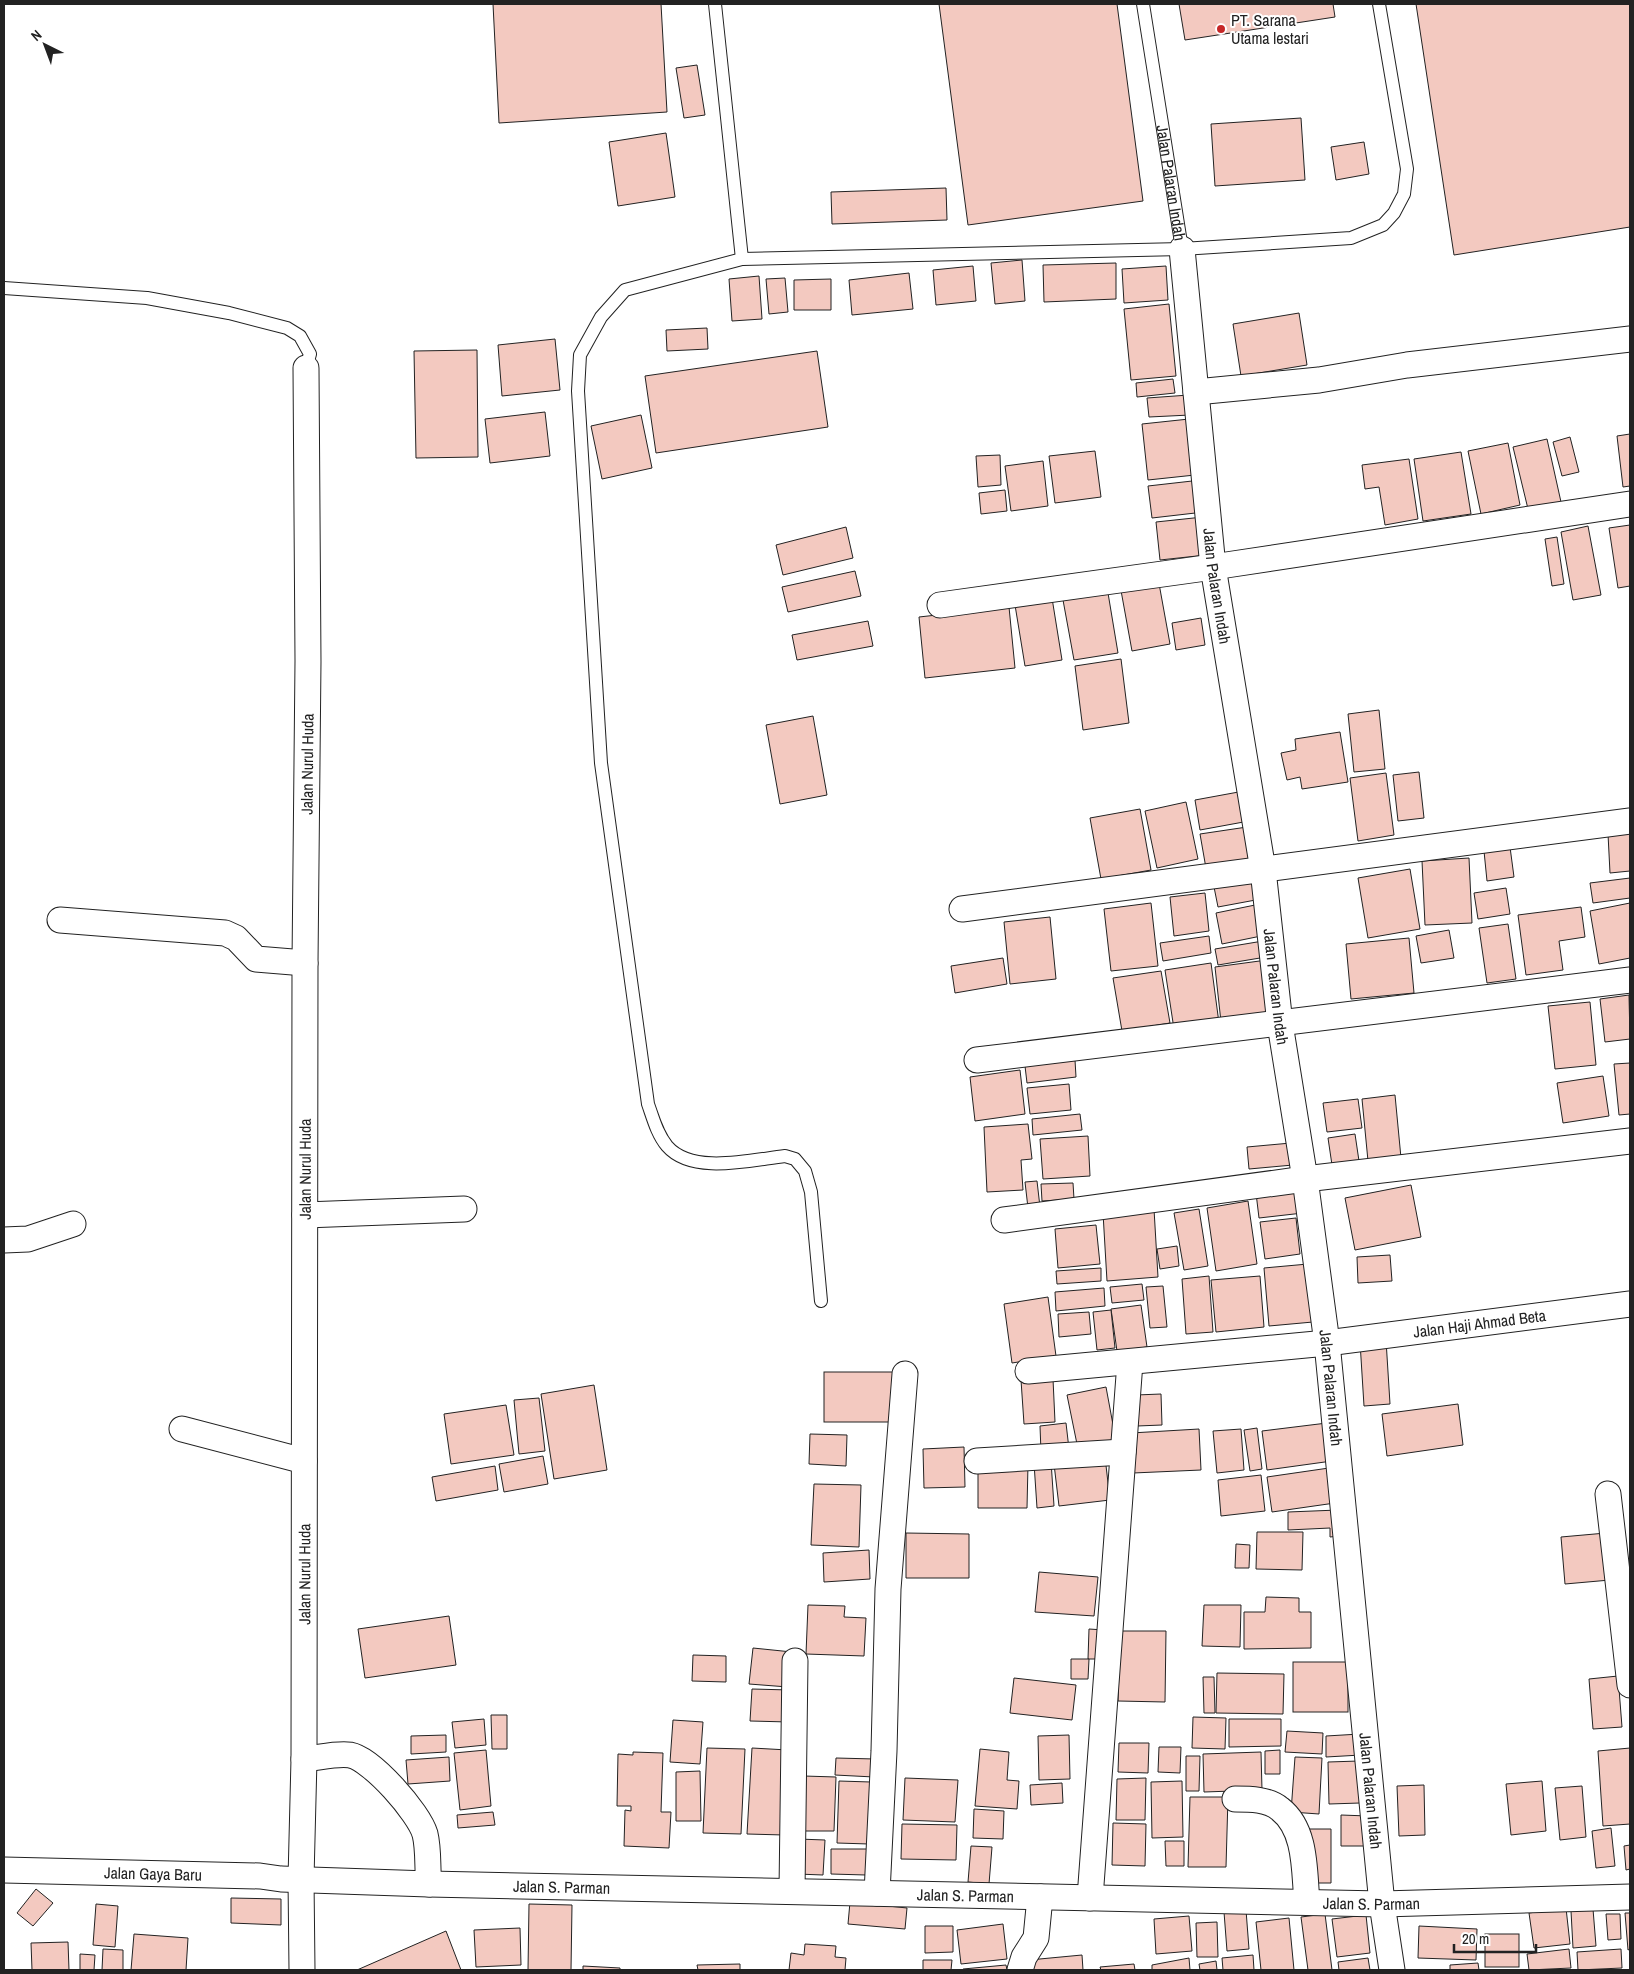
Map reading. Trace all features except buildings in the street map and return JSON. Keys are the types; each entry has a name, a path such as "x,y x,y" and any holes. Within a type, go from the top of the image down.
{"street":[{"name":"Jalan Palaran Indah","path":"1182,249 1213,567 1262,870 1280,1024 1305,1178 1327,1343 1382,1904 1392,1970"},
{"path":"1196,392 1319,380 1407,365 1630,339"},
{"name":"Jalan Nurul Huda","path":"302,1970 281,1878 304,1760 305,963 308,661 306,368"},
{"path":"940,605 1213,567 1630,504"},
{"path":"962,910 1630,820"},
{"path":"60,920 225,934 236,938 256,959 305,963"},
{"path":"977,1060 1630,980"},
{"path":"1004,1220 1305,1178 1630,1141"},
{"path":"305,1215 464,1209"},
{"path":"4,1240 28,1239 73,1224"},
{"name":"Jalan Haji Ahmad Beta","path":"1028,1371 1327,1343 1630,1304"},
{"path":"1090,1898 1130,1362"},
{"path":"877,1893 884,1751 888,1589 905,1374"},
{"path":"182,1429 304,1461"},
{"path":"977,1461 1123,1452"},
{"path":"1608,1494 1630,1685"},
{"path":"792,1891 795,1661"},
{"path":"304,1760 351,1755 372,1768 385,1780 414,1813 425,1834 428,1884"},
{"path":"1235,1799 1258,1800 1280,1808 1294,1826 1301,1845 1307,1902"},
{"name":"Jalan Gaya Baru","path":"4,1870 281,1878"},
{"name":"Jalan S. Parman","path":"281,1878 428,1884 1382,1904 1630,1897"},
{"path":"1020,1970 1024,1957 1036,1938 1040,1897"}],"lane":[{"path":"715,4 742,259"},
{"name":"Jalan Palaran Indah","path":"1143,4 1182,249"},
{"path":"821,1301 811,1192 805,1171 795,1159 784,1156 702,1164 684,1159 667,1146 657,1129 648,1104 601,763 578,391 580,355 601,317 625,290 742,259 1182,249 1351,238 1383,225 1394,213 1404,194 1407,169 1379,4"},
{"path":"4,288 146,298 229,313 287,328 300,336 310,354 306,368"}],"place":[{"name":"PT. Sarana Utama lestari","path":"1221,29"}]}
